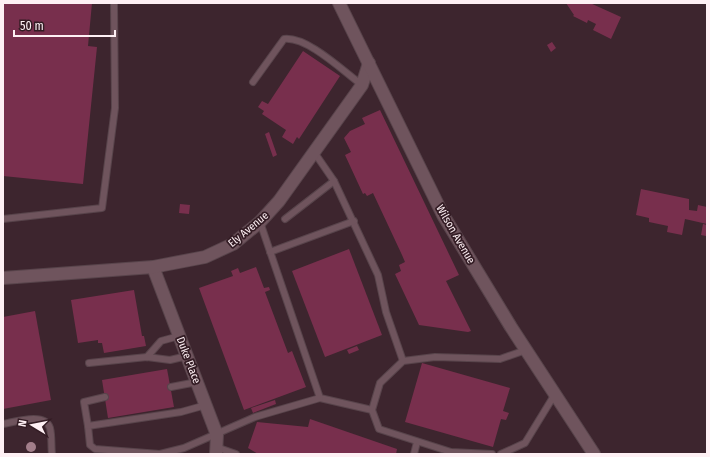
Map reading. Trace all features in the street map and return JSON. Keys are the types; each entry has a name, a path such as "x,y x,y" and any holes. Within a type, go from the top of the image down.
{"street":[{"name":"Wilson Avenue","path":"339,3 443,214 526,350 594,454"},
{"name":"Ely Avenue","path":"3,278 153,267 205,257 233,244 260,222 279,201 362,85 369,63"},
{"name":"Duke Place","path":"153,267 217,435 216,451"}],"lane":[{"path":"3,219 102,208 115,108 114,3"},
{"path":"254,82 284,39 292,38 304,43 362,85"},
{"path":"314,152 334,181 378,275 386,312 403,361"},
{"path":"285,219 334,181"},
{"path":"270,252 354,221"},
{"path":"260,222 320,398"},
{"path":"147,357 162,340 179,336"},
{"path":"492,454 451,452 417,442 379,428 372,410 380,383 403,361 435,357 500,359 526,350"},
{"path":"89,363 147,357 170,360 187,356"},
{"path":"171,387 197,382"},
{"path":"501,454 525,443 555,394"},
{"path":"105,398 84,402 90,445 95,449 160,454 184,448 217,435 255,417 320,398 372,410"},
{"path":"88,426 181,412 206,405"},
{"path":"3,424 38,419 46,422 50,428 52,454"},
{"path":"414,454 417,442"},
{"path":"216,451 236,454"}],"building":[{"path":"3,3 92,3 88,46 97,47 83,184 3,176"},
{"path":"566,3 590,3 621,17 611,39 593,30 596,24 588,20 587,23 573,16 574,15"},
{"path":"552,42 556,48 551,52 547,45"},
{"path":"303,51 340,76 299,139 297,137 293,144 282,137 286,130 262,114 264,111 258,107 262,101 268,104"},
{"path":"380,110 459,275 446,281 471,331 468,332 419,325 395,274 401,271 399,265 405,262 402,255 373,193 367,196 365,193 363,194 345,155 351,152 344,138 350,131 365,124 362,118"},
{"path":"269,132 277,155 273,157 265,134"},
{"path":"641,189 689,199 689,210 697,211 698,205 707,207 707,224 685,219 682,235 667,232 668,226 649,222 649,218 636,215"},
{"path":"180,204 190,205 189,214 179,213"},
{"path":"703,224 707,225 706,236 701,235"},
{"path":"349,249 382,335 325,357 292,271"},
{"path":"256,267 264,288 269,287 270,290 265,292 288,353 292,351 306,387 244,410 199,288 233,276 231,271 238,268 240,273"},
{"path":"134,290 142,336 144,336 146,346 104,353 102,343 98,343 98,340 78,343 71,300"},
{"path":"35,311 51,400 3,409 3,317"},
{"path":"357,346 359,350 349,354 347,350"},
{"path":"422,363 510,388 503,411 509,413 506,420 501,419 493,447 405,422"},
{"path":"167,369 174,407 108,418 102,380"},
{"path":"275,400 276,404 253,413 251,408"},
{"path":"310,419 397,449 396,454 258,454 248,448 257,422 308,427"}]}
